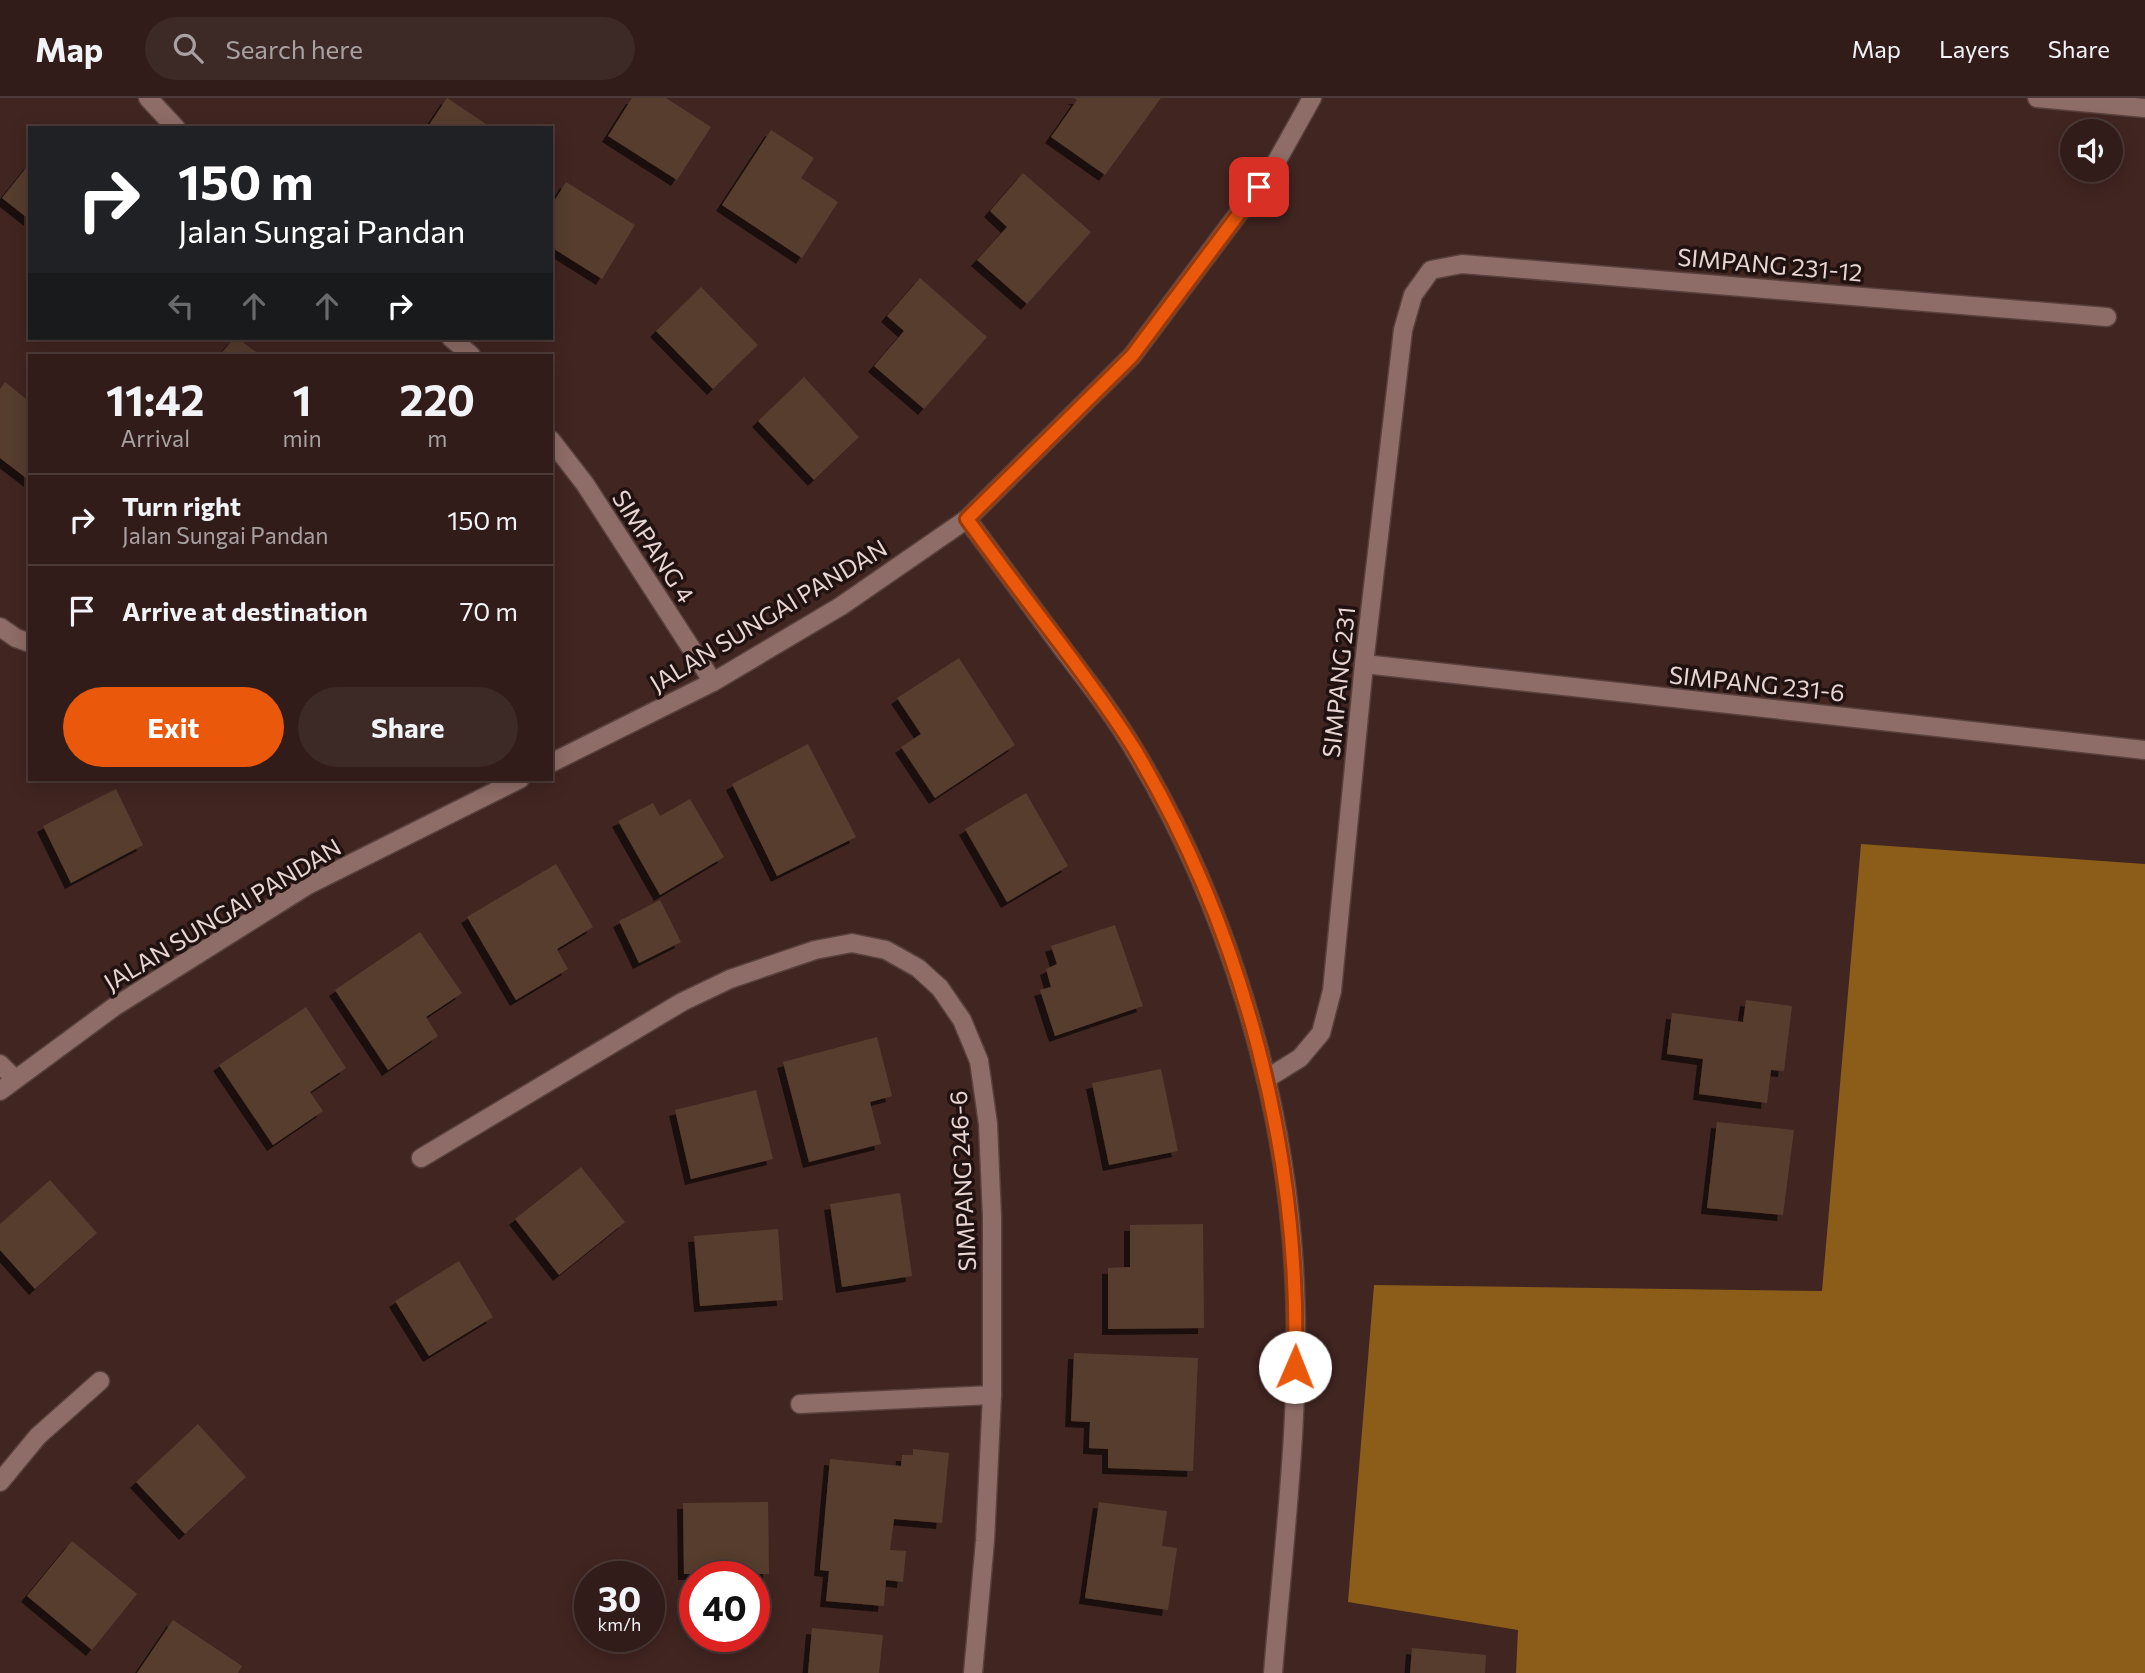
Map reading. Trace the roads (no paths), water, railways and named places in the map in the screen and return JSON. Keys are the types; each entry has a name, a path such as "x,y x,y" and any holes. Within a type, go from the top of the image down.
{"street":[{"path":"148,98 174,126"},
{"name":"JALAN SUNGAI PANDAN","path":"553,762 713,682 841,606 967,519 1132,356 1274,166 1312,98"},
{"path":"2038,98 2145,108"},
{"name":"SIMPANG 231-12","path":"1430,270 1462,264 2107,317"},
{"name":"SIMPANG 231","path":"1266,1079 1300,1058 1321,1033 1332,991 1364,664 1403,330 1413,295 1430,270"},
{"path":"453,340 470,354"},
{"name":"SIMPANG 4","path":"553,443 585,484 713,682"},
{"path":"967,519 1134,749 1173,819 1236,975 1266,1079 1279,1138 1288,1202 1296,1341 1293,1418 1273,1673"},
{"path":"0,627 28,642"},
{"name":"SIMPANG 231-6","path":"1364,664 2145,750"},
{"name":"JALAN SUNGAI PANDAN","path":"0,1091 114,1007 308,885 516,781"},
{"name":"SIMPANG 246-6","path":"421,1158 682,1002 730,979 816,950 852,943 886,950 918,968 940,988 962,1020 979,1062 988,1124 992,1217 992,1395 985,1541 973,1673"},
{"path":"0,1064 15,1079"},
{"path":"0,1482 38,1436 100,1381"},
{"path":"800,1404 992,1395"}]}
